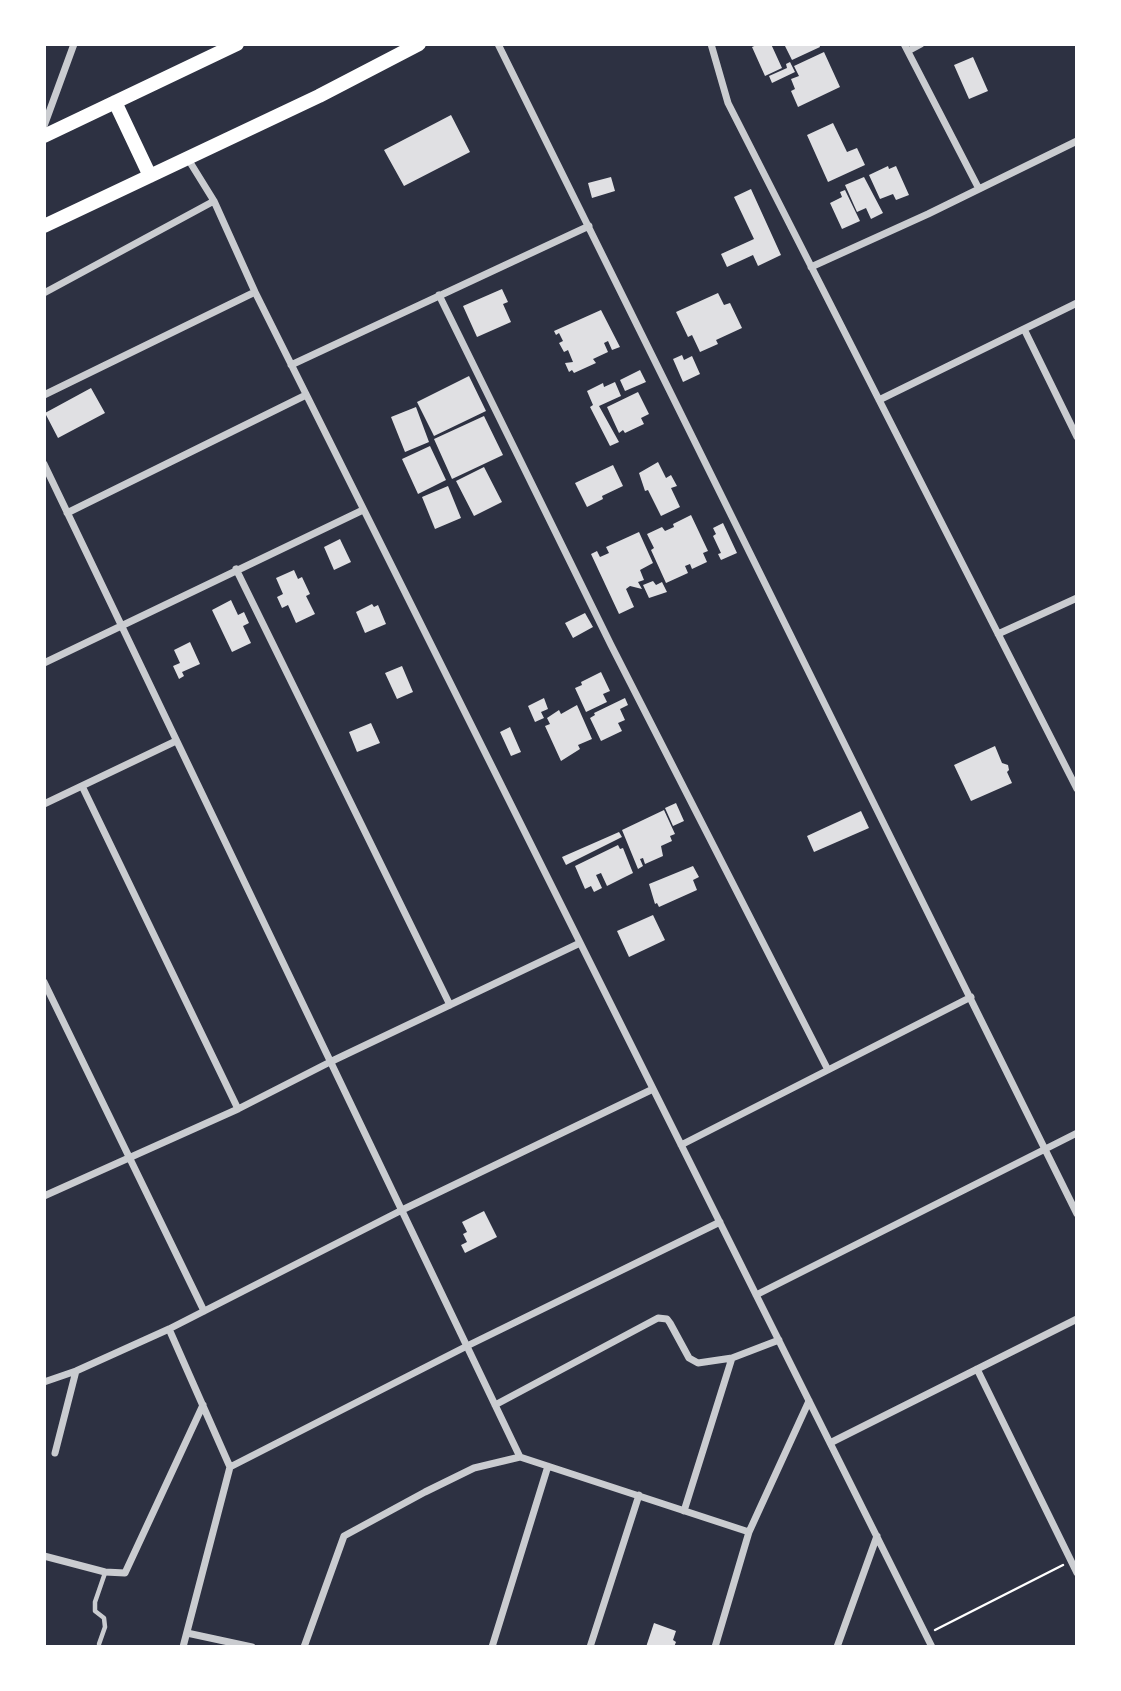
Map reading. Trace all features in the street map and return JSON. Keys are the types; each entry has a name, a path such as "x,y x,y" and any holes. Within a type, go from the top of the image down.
{"main road":[{"path":"44,136 237,44"},
{"path":"44,226 320,96 419,44"},
{"path":"115,102 150,176"}],"street":[{"path":"44,126 74,44"},
{"path":"498,44 1077,1214"},
{"path":"711,44 728,103 1077,789"},
{"path":"921,44 906,47 979,189"},
{"path":"811,267 1077,141"},
{"path":"188,159 214,201 254,292 932,1647"},
{"path":"44,293 214,201"},
{"path":"291,365 589,226"},
{"path":"44,395 254,292"},
{"path":"439,295 618,657 828,1070"},
{"path":"879,400 1077,303"},
{"path":"1024,329 1077,437"},
{"path":"67,513 306,395"},
{"path":"44,464 520,1457"},
{"path":"44,663 363,510"},
{"path":"236,569 450,1005"},
{"path":"998,634 1077,598"},
{"path":"44,804 176,741"},
{"path":"82,786 238,1108"},
{"path":"44,1196 238,1108 580,943"},
{"path":"44,982 204,1311"},
{"path":"681,1145 971,997"},
{"path":"44,1382 76,1371 169,1329 402,1210 653,1089"},
{"path":"756,1295 1077,1133"},
{"path":"230,1467 467,1346 720,1222"},
{"path":"495,1405 658,1318 670,1322 689,1358 698,1363 732,1358 779,1340"},
{"path":"830,1443 1077,1319"},
{"path":"169,1329 230,1467 183,1647"},
{"path":"684,1511 732,1358"},
{"path":"977,1369 1077,1573"},
{"path":"55,1453 76,1371"},
{"path":"715,1647 749,1532 809,1401"},
{"path":"44,1556 105,1572 124,1573 202,1405"},
{"path":"304,1647 344,1536 474,1468 520,1457 749,1532"},
{"path":"492,1647 548,1466"},
{"path":"590,1647 639,1495"},
{"path":"837,1647 877,1536"},
{"path":"187,1633 252,1647"}],"lane":[{"path":"99,1644 105,1627 104,1618 95,1611 95,1602 105,1572"}],"path":[{"path":"926,1635 1071,1560"}],"building":[{"path":"771,44 782,68 765,76 752,47"},
{"path":"819,44 820,47 792,60 785,46"},
{"path":"824,52 840,87 798,107 791,91 795,89 791,79 799,76 794,66"},
{"path":"973,57 988,91 969,99 954,65"},
{"path":"790,62 795,72 772,83 769,76 787,68 786,64"},
{"path":"451,115 470,152 404,186 384,150"},
{"path":"833,123 847,152 857,148 865,165 828,182 807,135"},
{"path":"888,166 889,169 896,166 909,195 896,200 893,194 880,199 869,175"},
{"path":"611,177 615,191 592,198 588,183"},
{"path":"864,177 883,213 871,219 866,208 857,212 845,185"},
{"path":"751,189 781,255 758,266 753,255 727,267 721,254 754,239 734,197"},
{"path":"845,190 860,221 842,229 830,203 842,197 840,192"},
{"path":"502,289 508,302 503,304 511,322 477,337 463,306"},
{"path":"718,293 724,305 730,303 742,328 716,340 718,344 700,352 692,335 688,337 676,312"},
{"path":"601,310 620,347 612,350 608,341 604,343 608,352 593,359 596,363 574,373 572,370 569,372 565,363 573,362 568,350 564,352 559,343 563,341 559,333 556,335 554,331"},
{"path":"682,355 684,360 692,356 700,374 683,382 673,359"},
{"path":"640,370 646,382 625,391 620,380"},
{"path":"469,376 486,411 434,436 417,402"},
{"path":"615,382 621,396 599,406 619,442 610,446 590,407 593,405 587,391 603,383 604,387"},
{"path":"91,388 105,413 58,438 45,413"},
{"path":"638,392 649,414 641,418 644,424 619,433 607,407"},
{"path":"416,407 429,442 405,452 391,417"},
{"path":"484,416 503,455 452,479 434,439"},
{"path":"430,446 446,480 418,494 402,459"},
{"path":"658,462 666,478 671,475 677,486 671,488 680,507 661,516 648,490 645,491 639,473"},
{"path":"613,465 623,486 587,507 575,483"},
{"path":"484,467 502,502 474,516 456,481"},
{"path":"448,486 461,518 435,529 422,497"},
{"path":"691,515 708,551 703,553 707,562 692,569 690,564 685,566 688,573 666,583 647,534 662,527 665,531"},
{"path":"723,523 737,553 721,560 713,528"},
{"path":"639,532 653,563 640,570 644,580 638,582 642,589 630,586 626,589 634,607 619,614 591,554 597,551 600,557 609,553 606,547"},
{"path":"340,539 351,562 334,570 324,547"},
{"path":"294,570 298,579 302,577 310,594 306,596 315,614 296,623 288,605 282,608 277,597 283,594 276,578"},
{"path":"653,581 656,585 662,582 667,592 649,598 643,585"},
{"path":"231,600 238,615 244,612 249,623 243,626 251,643 232,652 212,610"},
{"path":"372,604 374,607 378,605 386,624 365,633 356,612"},
{"path":"585,613 593,627 573,638 565,623"},
{"path":"190,642 200,664 182,672 184,676 179,679 173,666 180,663 174,650"},
{"path":"402,666 413,692 397,699 385,673"},
{"path":"601,672 610,691 603,694 607,702 586,712 575,688"},
{"path":"544,698 548,709 541,712 544,718 535,722 528,706"},
{"path":"625,698 628,705 620,709 625,720 618,723 622,731 601,741 590,718 594,713"},
{"path":"577,705 592,739 578,745 580,749 561,761 545,726 550,724 547,718 559,710 561,714"},
{"path":"371,723 380,743 357,752 349,732"},
{"path":"510,727 521,752 511,756 500,732"},
{"path":"995,746 1002,763 1008,765 1007,772 1012,783 971,801 954,765"},
{"path":"676,803 684,821 673,826 665,808"},
{"path":"664,810 675,834 670,836 672,841 661,846 663,856 645,864 643,858 640,859 643,866 638,869 622,830"},
{"path":"861,811 869,828 814,852 807,836"},
{"path":"619,832 622,837 566,865 562,857"},
{"path":"618,845 620,849 623,848 633,873 607,886 601,873 596,875 602,888 594,892 591,886 585,889 575,866"},
{"path":"693,866 699,877 693,880 697,890 659,907 655,904 649,884"},
{"path":"653,915 665,940 629,957 617,931"},
{"path":"484,1211 497,1237 465,1253 461,1245 467,1242 463,1234 467,1232 462,1222"},
{"path":"654,1623 676,1631 674,1647 646,1647"}]}
